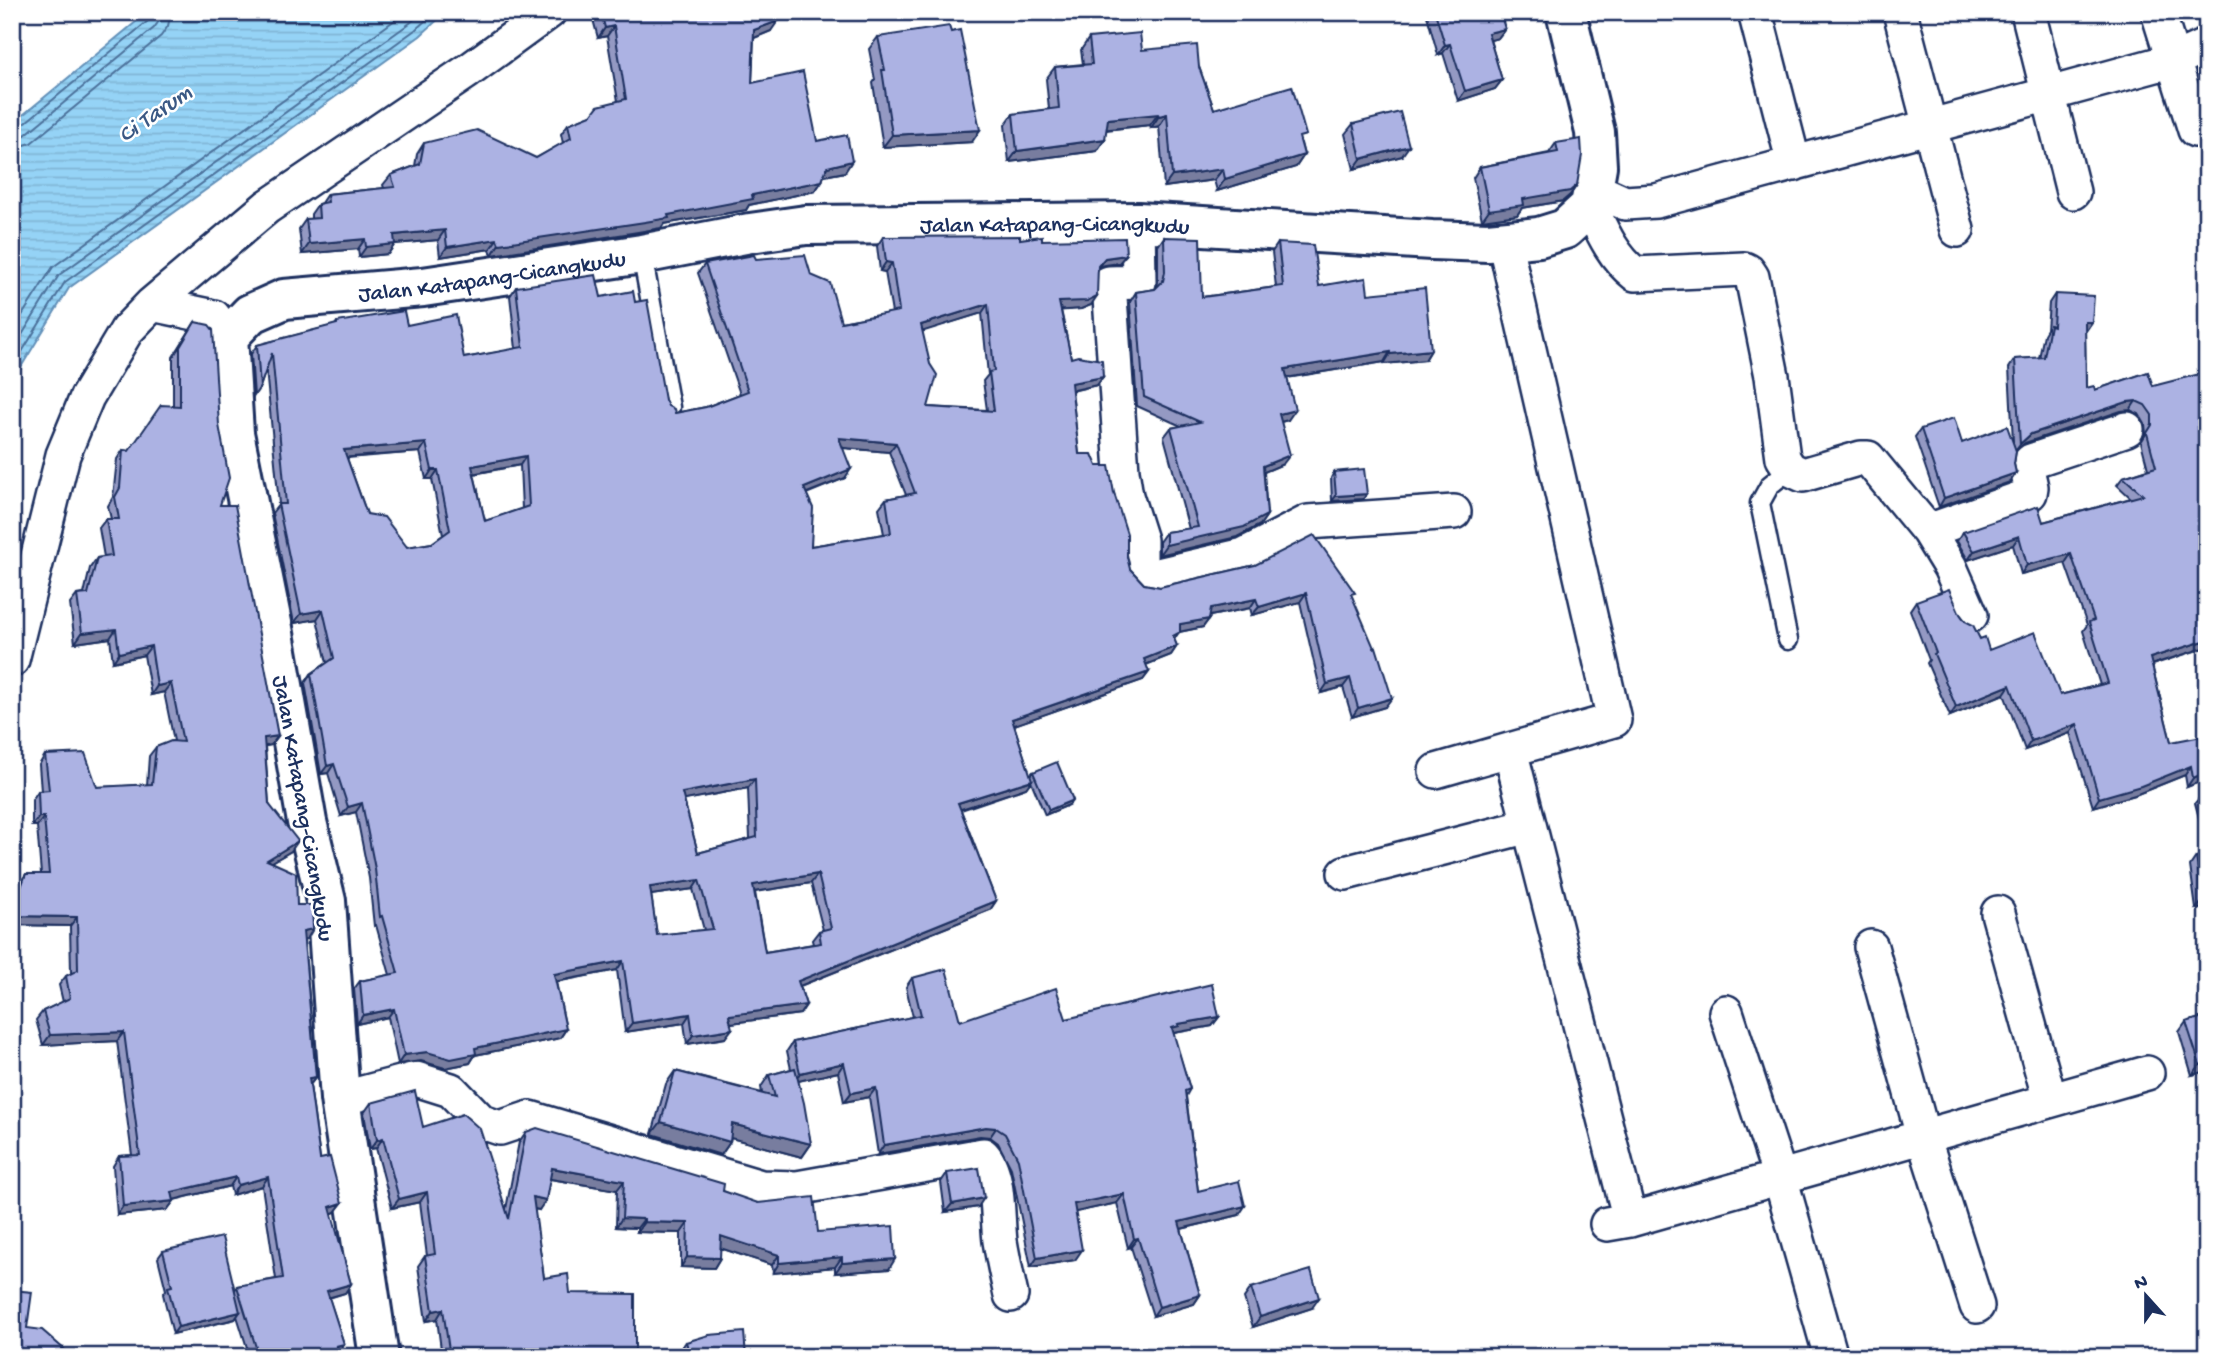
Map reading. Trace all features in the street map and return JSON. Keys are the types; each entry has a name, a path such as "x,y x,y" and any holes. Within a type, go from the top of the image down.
{"street":[{"path":"12,660 63,455 87,397 127,330 152,304 267,206 468,71 549,12"},
{"path":"1566,12 1595,132 1597,166 1592,198 1610,246 1625,266 1635,274 1748,271 1752,277 1772,376 1783,458 1790,469 1803,475 1868,458 1928,531 1950,566 1971,615"},
{"path":"1755,12 1794,164"},
{"path":"1900,12 1957,230"},
{"path":"2028,12 2073,192"},
{"path":"2158,12 2175,60 2194,131"},
{"path":"1592,198 1625,204 1656,201 2175,60 2207,45"},
{"name":"Jalan Katapang-Cicangkudu","path":"379,1357 340,1099 326,901 307,822 234,433 228,337 250,314 284,299 423,287 642,254 806,225 1138,222 1432,240 1504,240 1539,237 1564,229 1592,198"},
{"path":"1138,222 1139,282 1109,283 1122,471 1126,496 1140,540 1142,572 1149,577 1244,555 1308,522 1454,512"},
{"path":"1436,771 1614,720 1504,240"},
{"path":"152,304 214,317 228,337"},
{"path":"1928,531 2030,493 2027,469 2031,461 2127,429"},
{"path":"1510,750 1619,1222 2147,1073"},
{"path":"1345,873 1529,826"},
{"path":"1998,913 2050,1100"},
{"path":"1871,947 1923,1136 1977,1306"},
{"path":"1726,1012 1780,1177 1831,1357"},
{"path":"340,1099 416,1079 451,1090 482,1122 500,1128 530,1118 761,1188 797,1188 982,1155 991,1170 998,1208 1000,1242 1012,1295"}],"lane":[{"path":"642,254 670,407"},
{"path":"1788,640 1760,503 1770,485 1790,469"}],"water":[{"name":"Ci Tarum","path":"148,12 446,12 420,36 69,288 12,382 12,124"}],"building":[{"path":"601,12 774,12 778,21 754,30 752,83 803,72 817,141 847,135 852,161 827,167 822,181 752,195 753,199 645,222 499,244 497,239 447,247 445,230 394,235 395,244 366,247 365,239 309,244 306,219 319,218 318,204 328,202 327,194 395,187 391,175 420,164 424,143 477,130 536,158 571,138 568,124 591,115 598,106 626,99 614,26 605,28"},
{"path":"1435,12 1500,12 1505,29 1488,33 1502,80 1465,91 1450,44 1445,45"},
{"path":"949,26 951,32 960,30 980,130 892,135 882,70 885,70 878,37"},
{"path":"1140,33 1142,50 1197,45 1199,67 1214,109 1292,86 1306,135 1299,137 1304,155 1225,179 1223,169 1172,176 1167,114 1108,119 1105,139 1017,151 1013,114 1059,108 1055,67 1092,64 1089,38"},
{"path":"1400,112 1409,146 1361,159 1353,124"},
{"path":"1581,139 1582,155 1577,185 1570,191 1523,199 1524,205 1489,210 1480,167 1558,152 1556,143"},
{"path":"1020,236 1020,239 1042,236 1042,240 1125,238 1126,255 1105,258 1098,266 1097,296 1087,301 1059,302 1071,358 1078,356 1102,360 1103,377 1071,383 1079,454 1092,454 1097,466 1109,466 1127,534 1130,569 1144,584 1160,587 1255,565 1314,535 1355,593 1351,594 1374,648 1376,647 1392,698 1358,708 1350,678 1327,684 1306,593 1259,607 1256,599 1211,608 1209,619 1180,624 1180,632 1173,636 1177,646 1144,659 1149,672 1012,719 1032,780 958,803 996,901 798,981 806,1005 729,1015 732,1029 693,1035 690,1014 632,1023 623,961 554,974 566,1029 475,1048 476,1054 451,1059 427,1052 404,1055 394,1009 363,1015 360,981 398,973 382,916 380,917 375,869 362,803 348,807 334,764 327,766 311,674 334,658 323,610 301,614 278,504 286,504 272,353 260,387 257,345 337,322 404,311 407,325 456,315 464,358 523,347 516,287 596,275 601,297 633,291 635,302 647,300 665,400 675,413 706,407 748,391 705,264 754,255 756,259 805,255 811,275 830,283 841,322 899,311 892,263 886,262 883,237","holes":["988,304 994,371 989,372 994,411 928,407 937,375 930,364 921,325","839,438 896,443 915,493 886,499 891,533 811,546 813,508 804,488 851,469","426,443 432,470 438,470 450,530 432,543 407,547 384,517 367,514 344,450","526,456 529,506 485,521 472,466","755,779 757,837 698,853 682,793","818,874 831,928 819,931 821,943 765,952 753,885","699,880 713,929 657,935 650,887"]},
{"path":"1164,237 1200,238 1202,297 1283,286 1278,243 1313,245 1319,286 1366,278 1368,294 1425,288 1431,350 1390,352 1285,369 1295,410 1279,414 1290,455 1263,466 1267,515 1244,527 1166,545 1166,532 1198,527 1171,428 1200,422 1144,397 1136,292 1155,289 1163,281"},
{"path":"2055,294 2094,296 2092,322 2085,322 2086,388 2094,386 2095,390 2148,372 2153,386 2207,372 2207,640 2150,658 2171,742 2207,735 2207,772 2193,778 2191,766 2141,786 2099,798 2077,724 2031,741 2010,685 1956,707 1916,601 1949,589 1960,614 1965,621 1973,625 1980,639 1985,637 1989,650 2035,632 2060,695 2108,683 2089,622 2094,620 2071,554 2027,565 2019,536 1974,551 1963,532 2038,506 2043,522 2143,495 2123,477 2156,467 2147,433 2152,425 2152,415 2145,405 2136,401 2031,434 2020,444 2015,359 2044,357 2050,325 2053,326"},
{"path":"195,322 209,325 213,330 219,425 229,478 220,505 235,505 278,736 264,738 269,804 298,841 267,860 296,873 297,905 312,905 313,929 303,931 316,1077 309,1078 320,1159 330,1157 342,1203 330,1207 351,1284 327,1291 344,1344 336,1346 340,1357 259,1357 237,1286 283,1278 268,1177 238,1185 236,1177 172,1192 174,1201 123,1206 119,1156 140,1155 124,1032 50,1035 43,1011 70,998 66,976 78,970 77,917 12,916 26,874 49,874 44,817 39,817 38,791 49,790 45,755 85,753 97,787 152,784 156,747 171,741 183,742 171,683 157,686 151,646 119,653 116,629 82,633 77,595 88,594 97,558 112,556 106,519 119,519 115,497 120,488 123,450 129,451 161,405 180,406 180,347"},
{"path":"1954,418 1962,443 2007,426 2016,451 2016,473 1944,498 1921,429"},
{"path":"1364,469 1367,494 1336,496 1334,472"},
{"path":"1057,762 1073,800 1049,810 1033,772"},
{"path":"2207,793 2207,815 2202,795"},
{"path":"2207,855 2207,900 2203,901 2196,857"},
{"path":"946,969 960,1021 1056,988 1066,1019 1212,984 1219,1017 1178,1024 1179,1026 1172,1028 1190,1089 1185,1091 1198,1191 1239,1181 1245,1206 1179,1222 1200,1295 1159,1307 1138,1238 1134,1239 1124,1194 1074,1204 1082,1250 1037,1258 1018,1159 1005,1134 996,1128 986,1127 884,1145 876,1088 851,1093 844,1063 800,1073 793,1042 921,1015 912,978"},
{"path":"2207,1016 2207,1063 2200,1065 2186,1022"},
{"path":"795,1068 811,1144 732,1124 730,1142 661,1122 675,1071 775,1097 769,1075"},
{"path":"415,1091 423,1127 463,1114 480,1129 509,1219 526,1132 537,1128 724,1184 723,1191 758,1203 814,1197 818,1232 893,1226 895,1259 842,1263 842,1257 779,1263 779,1255 721,1236 720,1258 687,1257 688,1223 644,1222 644,1219 622,1218 624,1181 552,1168 546,1200 533,1197 544,1278 568,1274 570,1293 635,1294 635,1355 649,1351 650,1357 450,1357 443,1309 433,1311 425,1256 435,1254 427,1192 399,1199 383,1138 377,1140 371,1103"},
{"path":"979,1168 984,1198 952,1204 947,1173"},
{"path":"222,1237 240,1312 178,1327 163,1251"},
{"path":"1311,1270 1319,1298 1260,1317 1251,1288"},
{"path":"12,1290 32,1292 27,1328 42,1330 73,1357 12,1357"},
{"path":"744,1332 746,1357 691,1357 686,1342 709,1335"}]}
